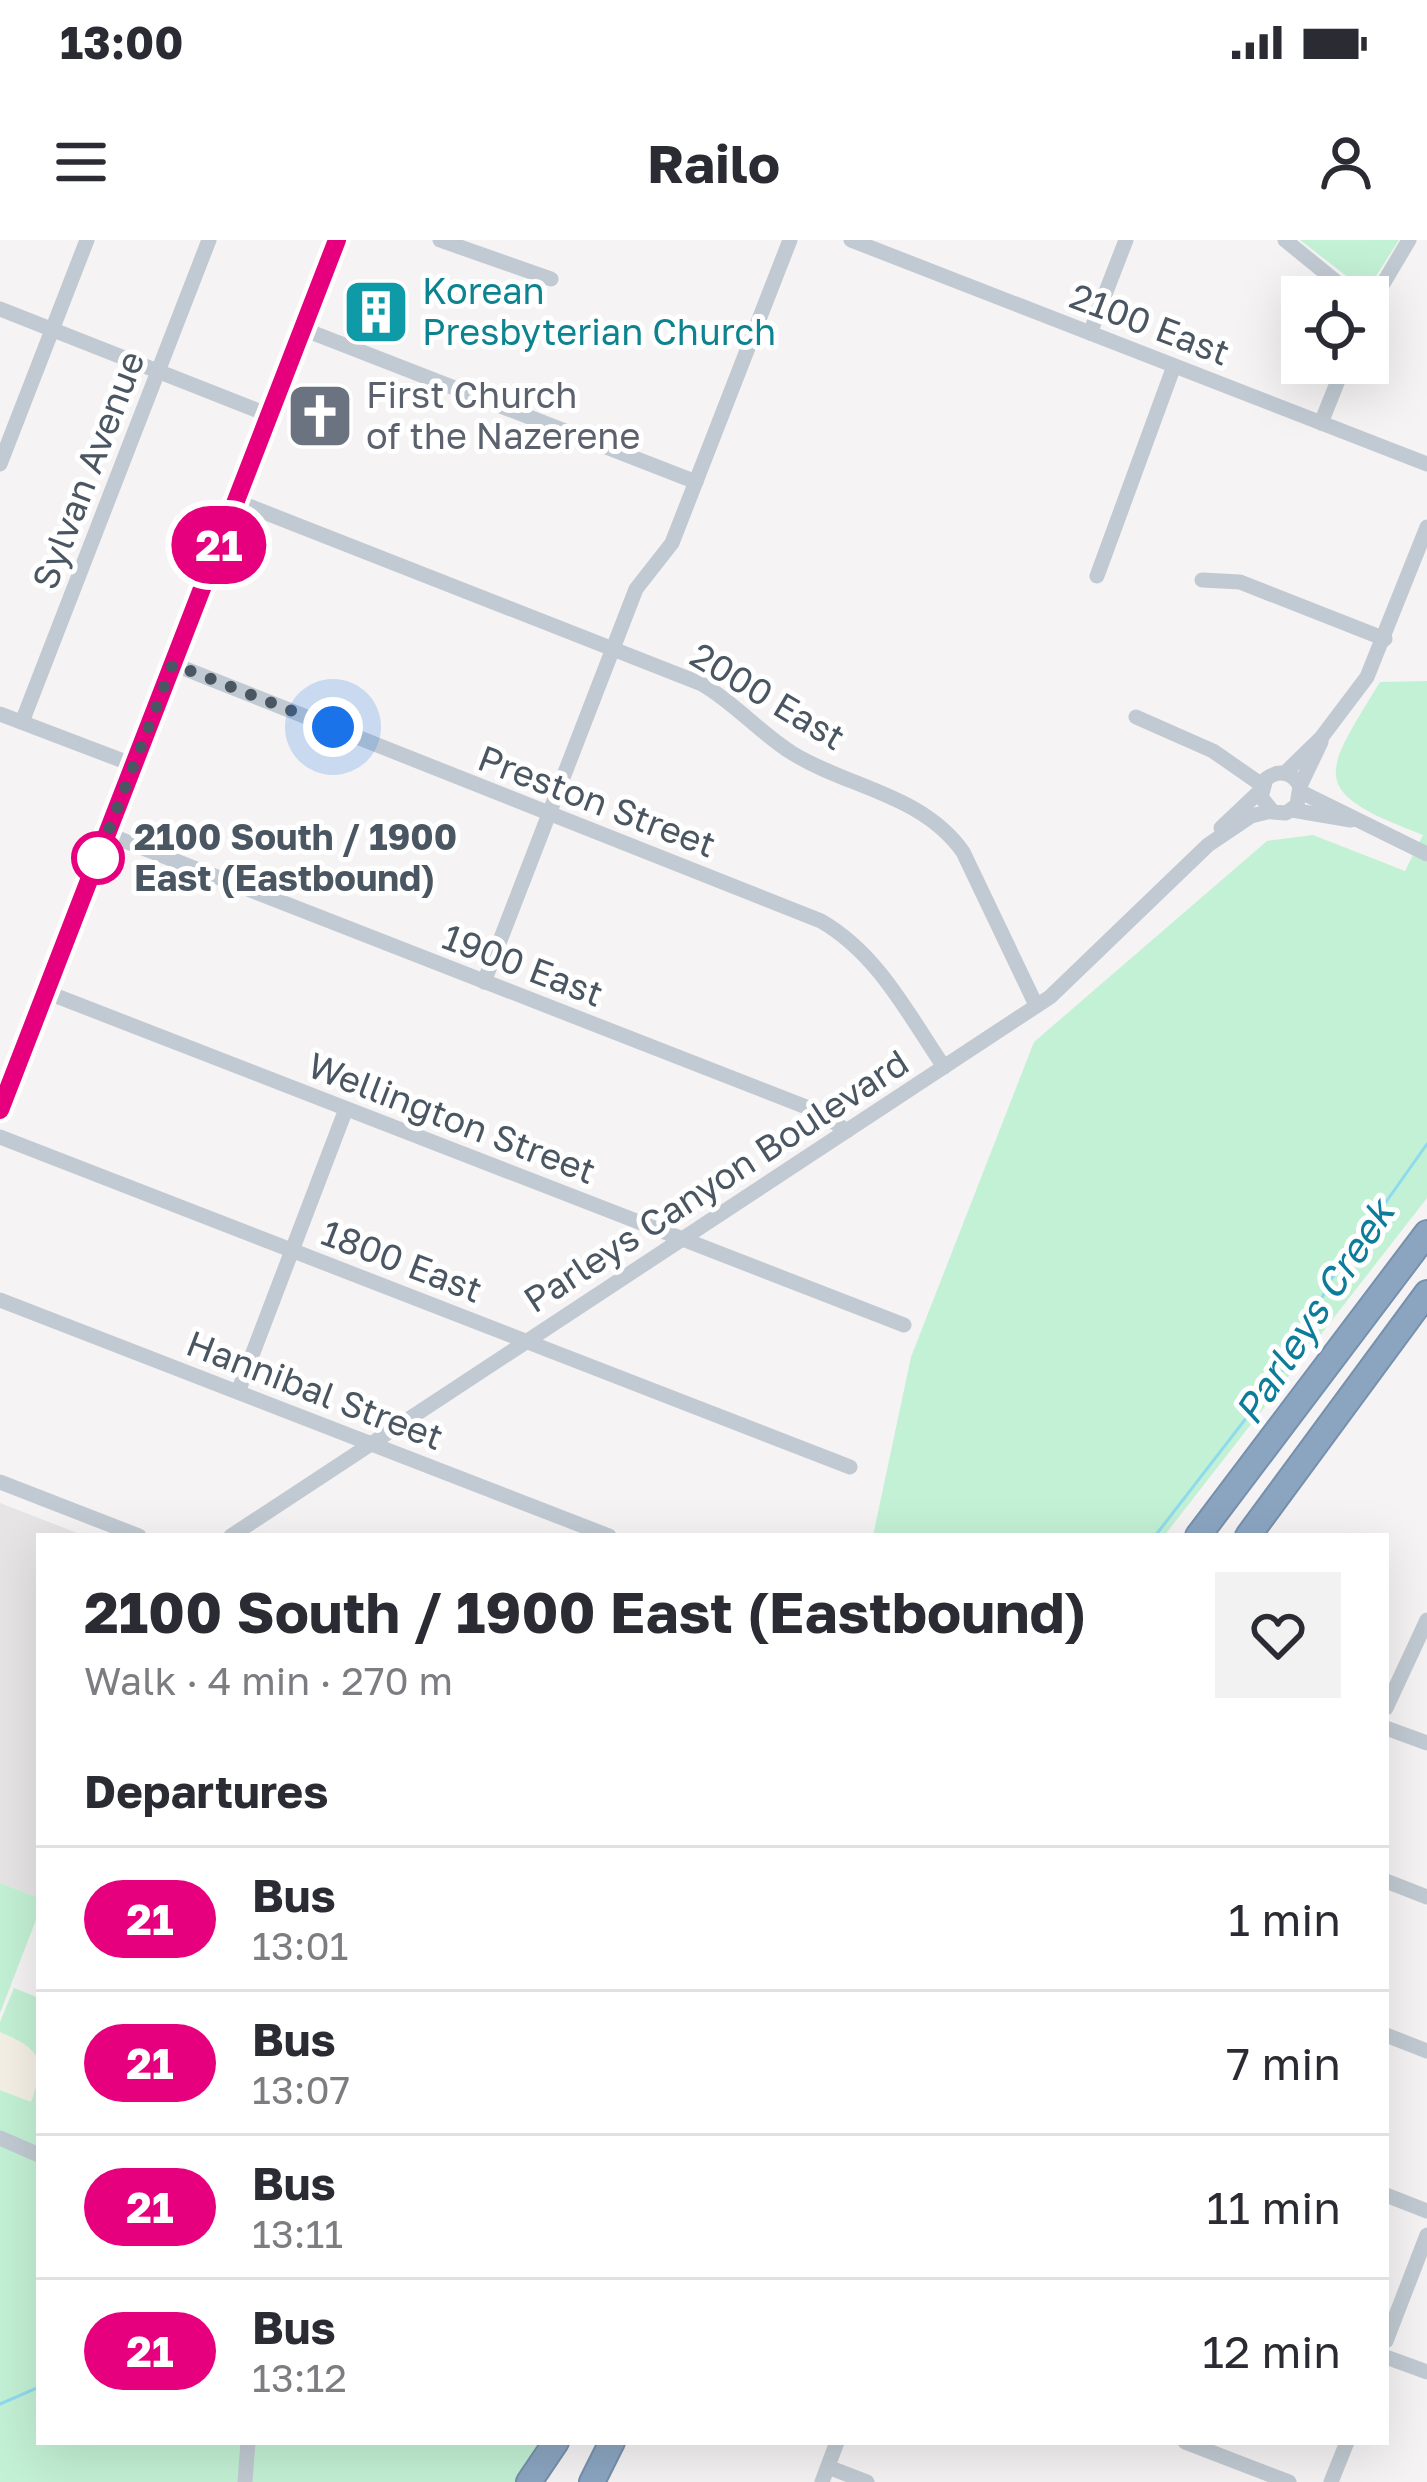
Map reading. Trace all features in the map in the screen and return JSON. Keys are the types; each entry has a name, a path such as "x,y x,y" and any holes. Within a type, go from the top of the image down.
{"highway":[{"path":"1200,1533 1427,1233"},
{"path":"1250,1533 1427,1293"},
{"path":"529,2482 557,2445"},
{"path":"545,2482 558,2445"},
{"path":"592,2482 610,2445"}],"main road":[{"path":"0,1110 337,240"}],"street":[{"path":"0,464 87,240"},
{"name":"Sylvan Avenue","path":"22,722 209,240"},
{"path":"440,240 551,279"},
{"path":"484,982 636,589 672,543 790,240"},
{"name":"2100 East","path":"851,240 1427,464"},
{"path":"1090,333 1126,240"},
{"path":"1285,240 1329,276"},
{"path":"1388,276 1409,240"},
{"path":"0,309 269,415"},
{"path":"303,329 696,482"},
{"path":"1097,576 1174,366"},
{"path":"1322,423 1337,384"},
{"name":"2000 East","path":"236,502 702,684 734,704 788,751 883,791 946,831 971,866 1036,1005"},
{"path":"1354,821 1271,811 1263,804 1261,788 1271,775 1285,773 1321,737 1366,677 1427,527"},
{"path":"1202,580 1240,582 1381,647"},
{"name":"Preston Street","path":"173,664 811,917 842,934 880,971 944,1067"},
{"path":"0,714 134,765"},
{"path":"1136,717 1213,751 1261,788"},
{"path":"1292,810 1321,737"},
{"path":"1285,773 1301,789 1354,821 1427,854"},
{"name":"Parleys Canyon Boulevard","path":"235,1533 1036,1005 1072,978 1261,788"},
{"name":"Parleys Canyon Boulevard","path":"1208,845 1251,816 1271,811"},
{"name":"1900 East","path":"107,834 819,1112 847,1132"},
{"name":"Wellington Street","path":"46,992 904,1325"},
{"path":"238,1392 346,1109"},
{"name":"1800 East","path":"0,1137 850,1467"},
{"name":"Hannibal Street","path":"0,1300 600,1533"},
{"path":"0,1482 132,1533"},
{"path":"1389,1702 1427,1620"},
{"path":"1389,1729 1427,1743"},
{"path":"1389,1882 1427,1897"},
{"path":"1389,2036 1427,2050"},
{"path":"0,2138 36,2154"},
{"path":"1389,2196 1427,2211"},
{"path":"1389,2333 1427,2235"},
{"path":"1389,2357 1427,2372"},
{"path":"245,2482 248,2445"},
{"path":"836,2445 825,2474 867,2482"},
{"path":"1193,2445 1289,2482"},
{"path":"1331,2482 1346,2445"}],"shaded area":[{"path":"0,1503 77,1533 36,1533 36,1897 0,1883"}],"green space":[{"path":"1300,240 1399,240 1376,276 1346,276"},
{"path":"1427,681 1427,1198 1166,1533 874,1533 911,1357 1034,1042 1267,841 1313,835 1405,871 1423,835 1359,806 1336,778 1346,740 1380,682"},
{"path":"0,1883 36,1897 36,1920 0,2013"},
{"path":"14,1988 36,1997 36,2445 537,2445 520,2482 0,2482 0,2022"}],"sand":[{"path":"0,2032 32,2050 36,2083 31,2102 0,2090"}],"waterway":[{"name":"Parleys Creek","path":"1157,1533 1295,1355 1330,1281 1427,1144"},
{"name":"Parleys Creek","path":"0,2404 36,2388"}],"bus line":[{"name":"21","path":"0,1110 337,240"}],"place":[{"name":"Korean Presbyterian Church","path":"376,312"},
{"name":"First Church of the Nazerene","path":"320,416"},
{"name":"2100 South / 1900 East (Eastbound)","path":"98,858"}],"route":[{"path":"98,858 92,873 173,664 333,727"}]}
